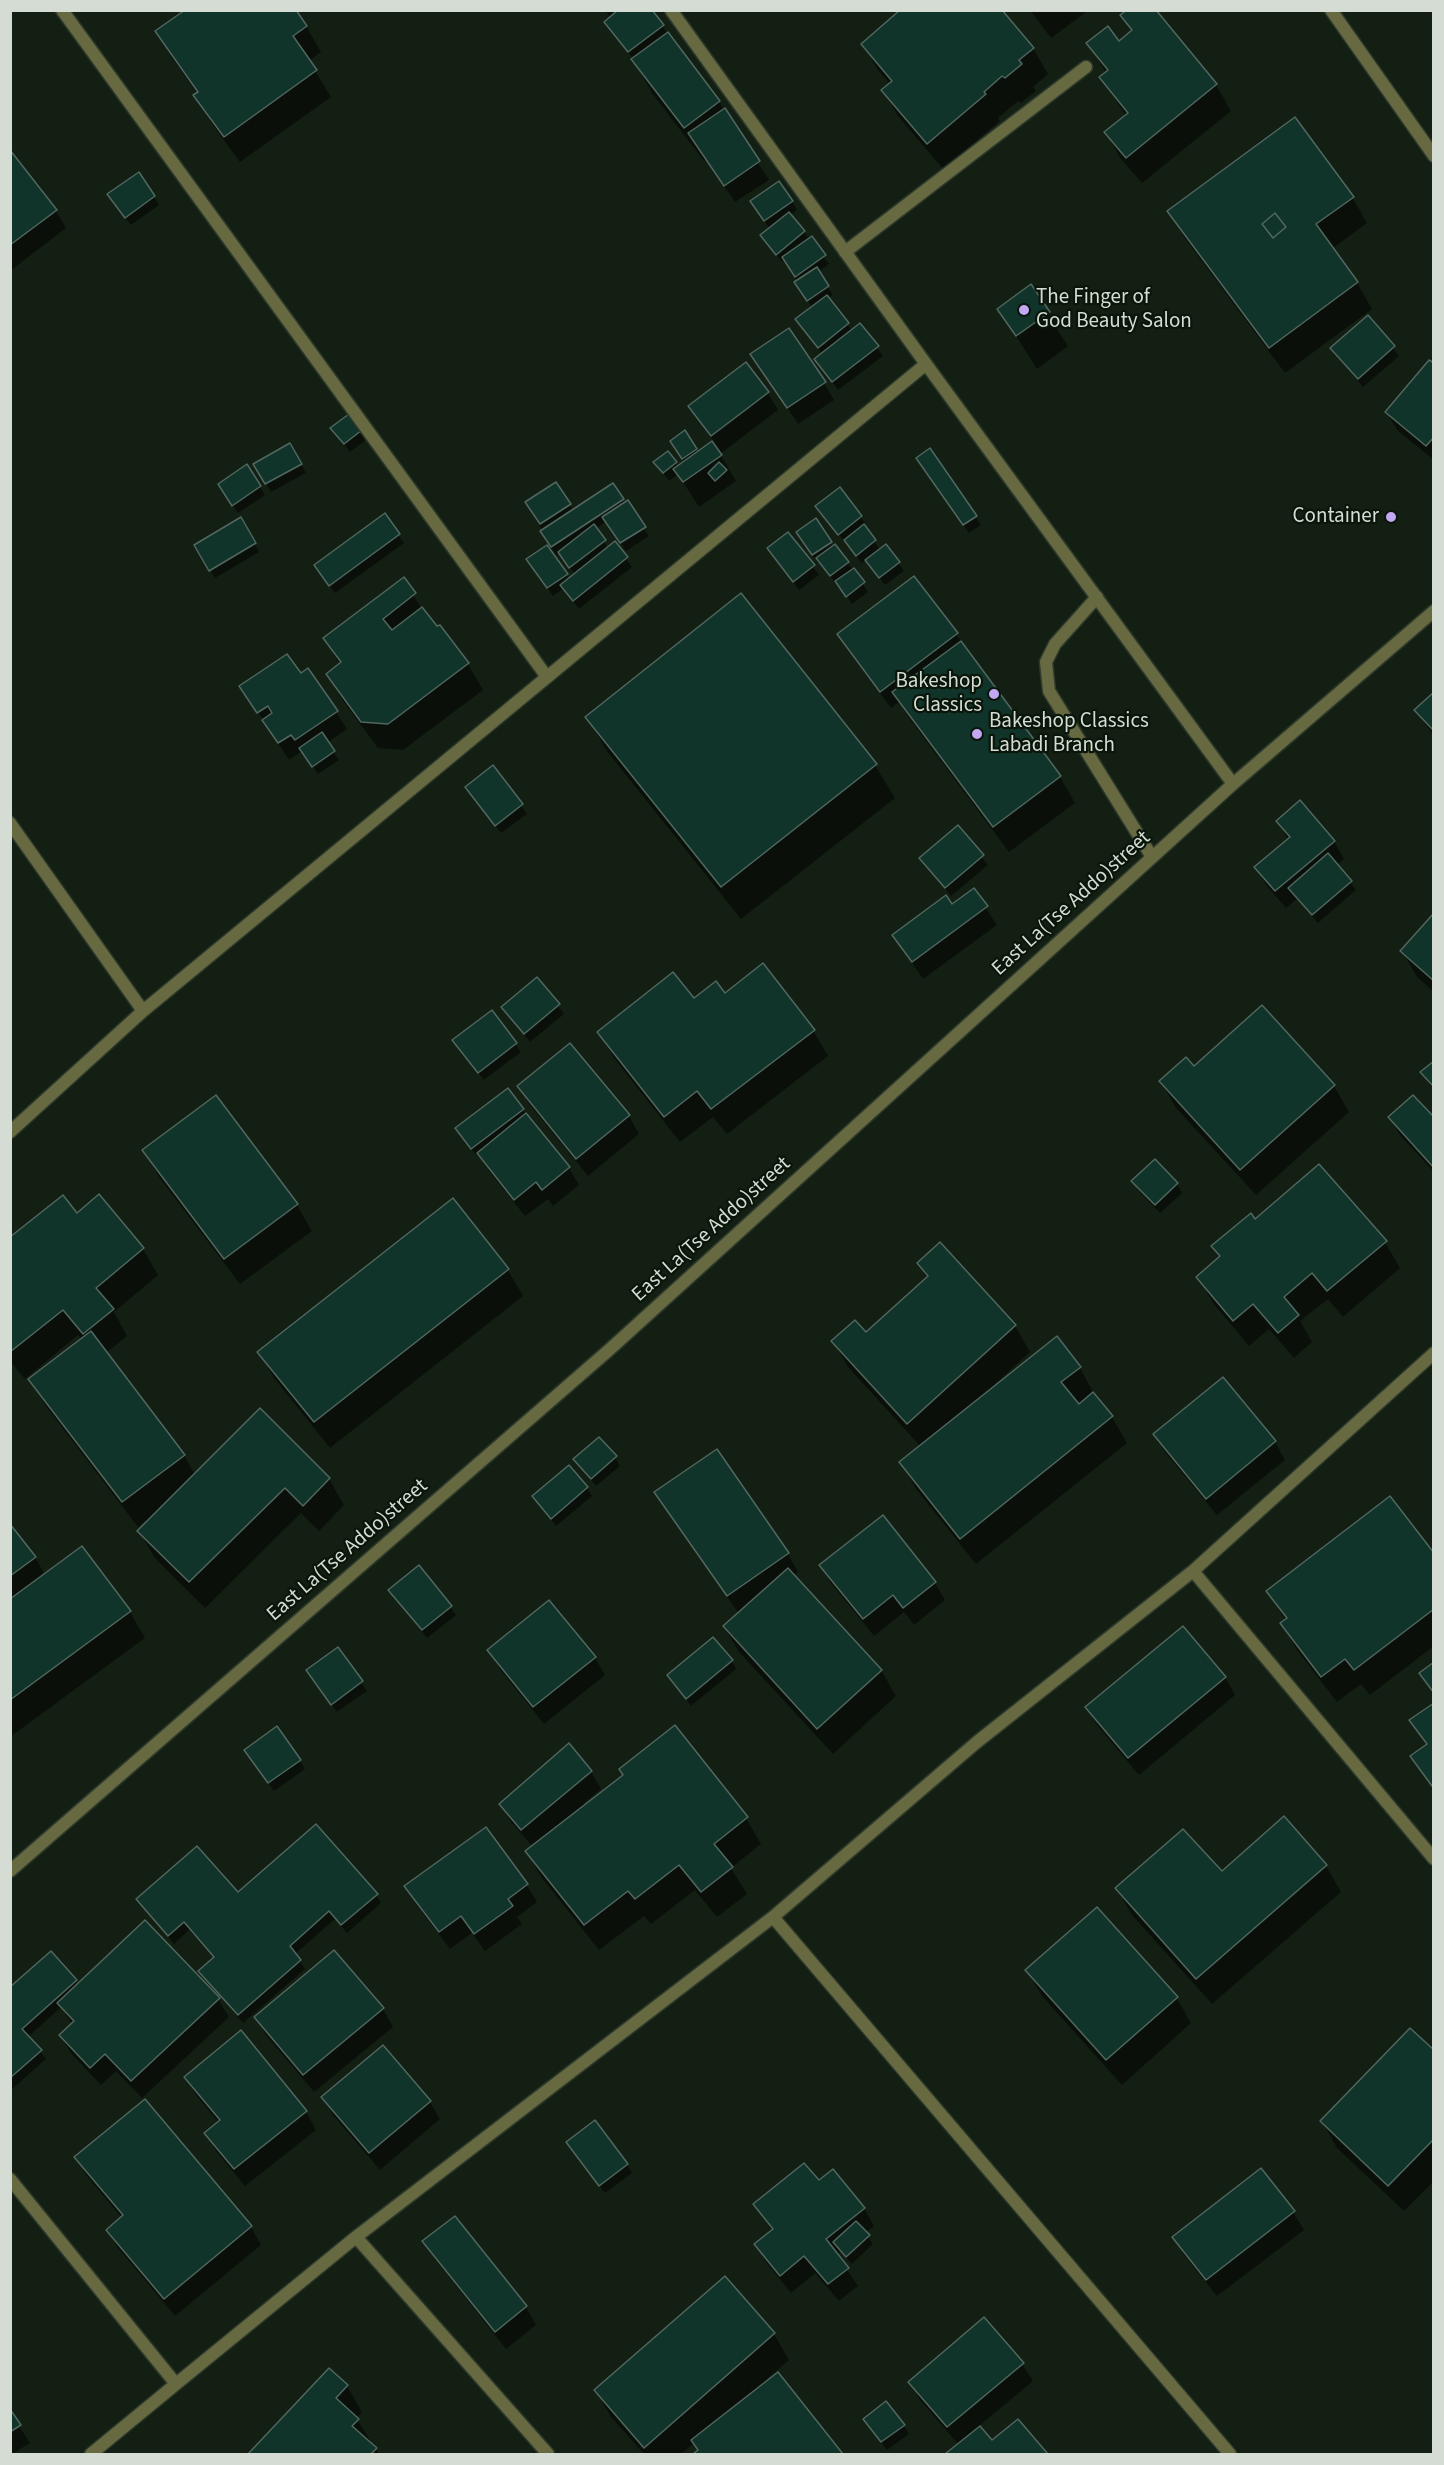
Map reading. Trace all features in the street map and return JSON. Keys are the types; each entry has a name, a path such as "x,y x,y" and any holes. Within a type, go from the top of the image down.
{"street":[{"path":"62,10 547,677"},
{"path":"671,10 1233,784"},
{"path":"1331,10 1434,156"},
{"path":"845,252 1086,67"},
{"path":"10,1132 143,1011 926,364"},
{"path":"1097,597 1055,644 1046,663 1049,691 1152,857"},
{"name":"East La(Tse Addo)street","path":"10,1871 609,1350 1233,784 1434,611"},
{"path":"10,823 143,1011"},
{"path":"92,2454 356,2236 773,1917 977,1742 1193,1572 1434,1353"},
{"path":"1193,1572 1434,1858"},
{"path":"773,1917 1230,2454"},
{"path":"10,2179 176,2384"},
{"path":"356,2236 548,2454"}],"building":[{"path":"185,10 296,10 307,26 293,36 317,70 224,137 193,95 198,92 155,31"},
{"path":"618,10 652,10 664,25 628,52 604,22"},
{"path":"900,10 1002,10 1034,48 1019,60 1022,64 1005,78 1002,76 984,92 986,94 927,144 881,90 892,81 861,44"},
{"path":"1127,10 1156,10 1217,84 1126,158 1104,132 1128,113 1099,77 1108,70 1086,43 1108,26 1119,41 1132,30 1120,15"},
{"path":"668,32 720,101 684,128 631,59"},
{"path":"725,108 760,161 724,186 688,133"},
{"path":"1295,117 1354,197 1316,224 1358,282 1269,348 1167,211","holes":["1275,213 1286,227 1273,238 1262,224"]},
{"path":"10,150 57,210 10,245"},
{"path":"139,172 155,196 125,218 107,194"},
{"path":"779,181 793,201 764,221 750,201"},
{"path":"789,212 805,231 776,255 760,235"},
{"path":"1275,213 1286,227 1273,238 1262,224"},
{"path":"812,236 826,255 795,277 782,257"},
{"path":"817,267 829,286 807,301 794,282"},
{"name":"The Finger of God Beauty Salon","path":"1031,284 1050,312 1016,336 997,309"},
{"path":"827,295 849,323 818,348 795,319"},
{"path":"1368,315 1395,346 1358,379 1330,348"},
{"path":"860,323 879,346 832,382 814,359"},
{"path":"789,328 826,382 787,408 750,354"},
{"path":"1429,360 1434,363 1434,437 1426,446 1385,412"},
{"path":"746,362 769,392 711,436 688,406"},
{"path":"349,414 362,430 344,444 330,428"},
{"path":"685,430 697,449 682,459 670,441"},
{"path":"712,441 722,455 683,482 673,469"},
{"path":"290,443 302,464 265,484 253,464"},
{"path":"930,448 977,516 963,525 916,458"},
{"path":"668,451 677,462 663,473 653,462"},
{"path":"719,462 727,470 715,481 708,473"},
{"path":"247,464 261,486 232,506 218,484"},
{"path":"556,482 571,504 540,524 525,502"},
{"path":"613,483 624,499 551,547 540,531"},
{"path":"840,487 862,516 838,535 815,506"},
{"path":"628,500 646,527 620,543 602,517"},
{"path":"385,513 400,534 329,586 314,565"},
{"path":"241,517 256,543 209,571 194,545"},
{"path":"816,518 832,542 812,555 796,532"},
{"path":"594,524 606,540 569,568 558,552"},
{"path":"864,524 876,540 856,556 844,540"},
{"path":"788,532 815,565 793,582 767,548"},
{"path":"615,541 628,557 573,601 560,585"},
{"path":"835,544 849,562 830,576 816,558"},
{"path":"886,544 900,562 879,578 865,560"},
{"path":"547,545 568,574 547,588 526,559"},
{"path":"854,568 865,582 846,597 835,581"},
{"path":"914,576 958,633 880,692 837,634"},
{"path":"404,577 416,593 383,619 392,630 422,607 437,626 440,625 469,663 388,724 361,722 326,674 341,662 323,638"},
{"path":"741,593 877,764 721,887 585,717"},
{"name":"Bakeshop Classics Labadi Branch","path":"961,641 1061,776 993,827 892,692"},
{"path":"287,654 301,673 308,668 338,711 295,740 291,735 278,743 262,720 272,713 268,706 257,713 239,686"},
{"path":"1434,692 1434,731 1414,710"},
{"path":"322,732 335,751 312,767 299,748"},
{"path":"493,765 523,804 495,826 465,787"},
{"path":"1300,800 1335,841 1275,891 1254,867 1290,837 1276,821"},
{"path":"958,825 984,855 945,888 919,858"},
{"path":"1328,853 1352,881 1312,915 1288,888"},
{"path":"974,888 988,906 912,962 892,935 946,895 952,904"},
{"path":"1434,913 1434,981 1400,951"},
{"path":"763,963 815,1030 711,1109 697,1091 664,1117 597,1032 673,972 694,998 716,981 725,993"},
{"path":"537,977 560,1004 524,1034 501,1007"},
{"path":"1262,1005 1335,1085 1240,1170 1159,1081 1186,1057 1194,1066"},
{"path":"492,1010 517,1043 478,1073 452,1040"},
{"path":"570,1043 630,1115 576,1159 517,1086"},
{"path":"1434,1061 1434,1087 1420,1072"},
{"path":"508,1088 524,1109 471,1149 455,1128"},
{"path":"216,1095 298,1204 224,1259 142,1150"},
{"path":"1413,1095 1434,1117 1434,1168 1388,1117"},
{"path":"526,1113 570,1167 542,1190 536,1182 514,1200 477,1153"},
{"path":"1155,1159 1178,1183 1155,1205 1131,1181"},
{"path":"1319,1164 1387,1241 1327,1291 1312,1273 1284,1297 1299,1315 1278,1333 1253,1304 1233,1321 1196,1277 1220,1256 1211,1246 1251,1213 1255,1219"},
{"path":"99,1194 144,1248 96,1288 114,1309 83,1334 63,1310 10,1352 10,1237 63,1195 77,1213"},
{"path":"453,1198 509,1269 314,1422 257,1352"},
{"path":"940,1242 1016,1325 907,1424 831,1341 855,1320 866,1332 928,1276 917,1263"},
{"path":"91,1331 185,1455 122,1502 28,1379"},
{"path":"1057,1336 1081,1367 1061,1382 1079,1404 1093,1392 1113,1416 960,1539 899,1462"},
{"path":"1223,1377 1276,1441 1206,1499 1153,1434"},
{"path":"260,1408 330,1478 303,1506 285,1488 189,1582 137,1531"},
{"path":"599,1437 617,1456 591,1479 573,1459"},
{"path":"717,1449 789,1553 727,1596 654,1492"},
{"path":"569,1465 588,1487 551,1519 532,1496"},
{"path":"1390,1496 1434,1553 1434,1609 1354,1670 1345,1659 1321,1677 1280,1623 1287,1618 1266,1591"},
{"path":"883,1515 936,1582 903,1608 893,1595 863,1619 819,1565"},
{"path":"10,1524 36,1557 10,1576"},
{"path":"82,1546 131,1611 10,1700 10,1599"},
{"path":"419,1565 452,1606 422,1630 388,1590"},
{"path":"788,1568 882,1670 817,1729 723,1626"},
{"path":"549,1600 596,1657 533,1707 487,1650"},
{"path":"1183,1626 1226,1677 1128,1758 1085,1707"},
{"path":"713,1637 733,1660 686,1699 667,1675"},
{"path":"338,1647 363,1681 331,1705 306,1670"},
{"path":"1434,1662 1434,1693 1419,1673"},
{"path":"1434,1703 1434,1785 1432,1786 1410,1756 1427,1744 1409,1720"},
{"path":"675,1725 748,1817 714,1844 733,1867 701,1892 679,1865 635,1899 628,1891 584,1925 525,1851 623,1775 619,1769"},
{"path":"277,1726 301,1760 268,1783 244,1750"},
{"path":"569,1743 592,1771 521,1830 499,1804"},
{"path":"1284,1816 1327,1865 1196,1979 1115,1888 1183,1829 1222,1871"},
{"path":"316,1824 378,1894 341,1925 329,1911 290,1946 301,1960 238,2015 198,1971 214,1957 184,1922 168,1936 136,1899 197,1846 238,1892"},
{"path":"486,1827 528,1884 508,1899 513,1906 474,1934 461,1916 439,1932 404,1886"},
{"path":"1097,1907 1178,1997 1106,2060 1025,1970"},
{"path":"145,1920 220,1998 131,2081 105,2054 90,2068 59,2035 74,2021 57,2003"},
{"path":"334,1950 384,2008 303,2075 254,2017"},
{"path":"51,1951 77,1980 22,2029 42,2050 10,2078 10,1987"},
{"path":"1410,2028 1434,2050 1434,2139 1388,2186 1320,2121"},
{"path":"241,2030 307,2111 234,2169 204,2133 220,2120 184,2077"},
{"path":"383,2045 431,2101 369,2153 321,2097"},
{"path":"145,2099 252,2226 164,2299 106,2230 123,2215 74,2157"},
{"path":"595,2120 628,2164 599,2186 566,2142"},
{"path":"804,2163 819,2180 833,2169 865,2208 826,2239 849,2268 828,2284 804,2256 780,2276 754,2244 773,2229 753,2204"},
{"path":"1261,2168 1295,2211 1206,2280 1172,2237"},
{"path":"455,2216 527,2306 495,2332 422,2241"},
{"path":"856,2221 870,2235 846,2257 833,2242"},
{"path":"725,2276 775,2333 644,2448 594,2390"},
{"path":"984,2317 1024,2363 947,2427 908,2382"},
{"path":"329,2368 348,2385 336,2398 359,2419 352,2426 377,2448 371,2454 248,2454"},
{"path":"778,2372 843,2454 693,2454 698,2450 691,2440"},
{"path":"886,2401 905,2425 881,2442 863,2419"},
{"path":"10,2409 21,2425 10,2432"},
{"path":"1018,2419 1048,2454 945,2454 980,2426 992,2440"}],"place":[{"name":"The Finger of God Beauty Salon","path":"1024,310"},
{"name":"Container","path":"1391,517"},
{"name":"Bakeshop Classics","path":"994,694"},
{"name":"Bakeshop Classics Labadi Branch","path":"977,734"}]}
